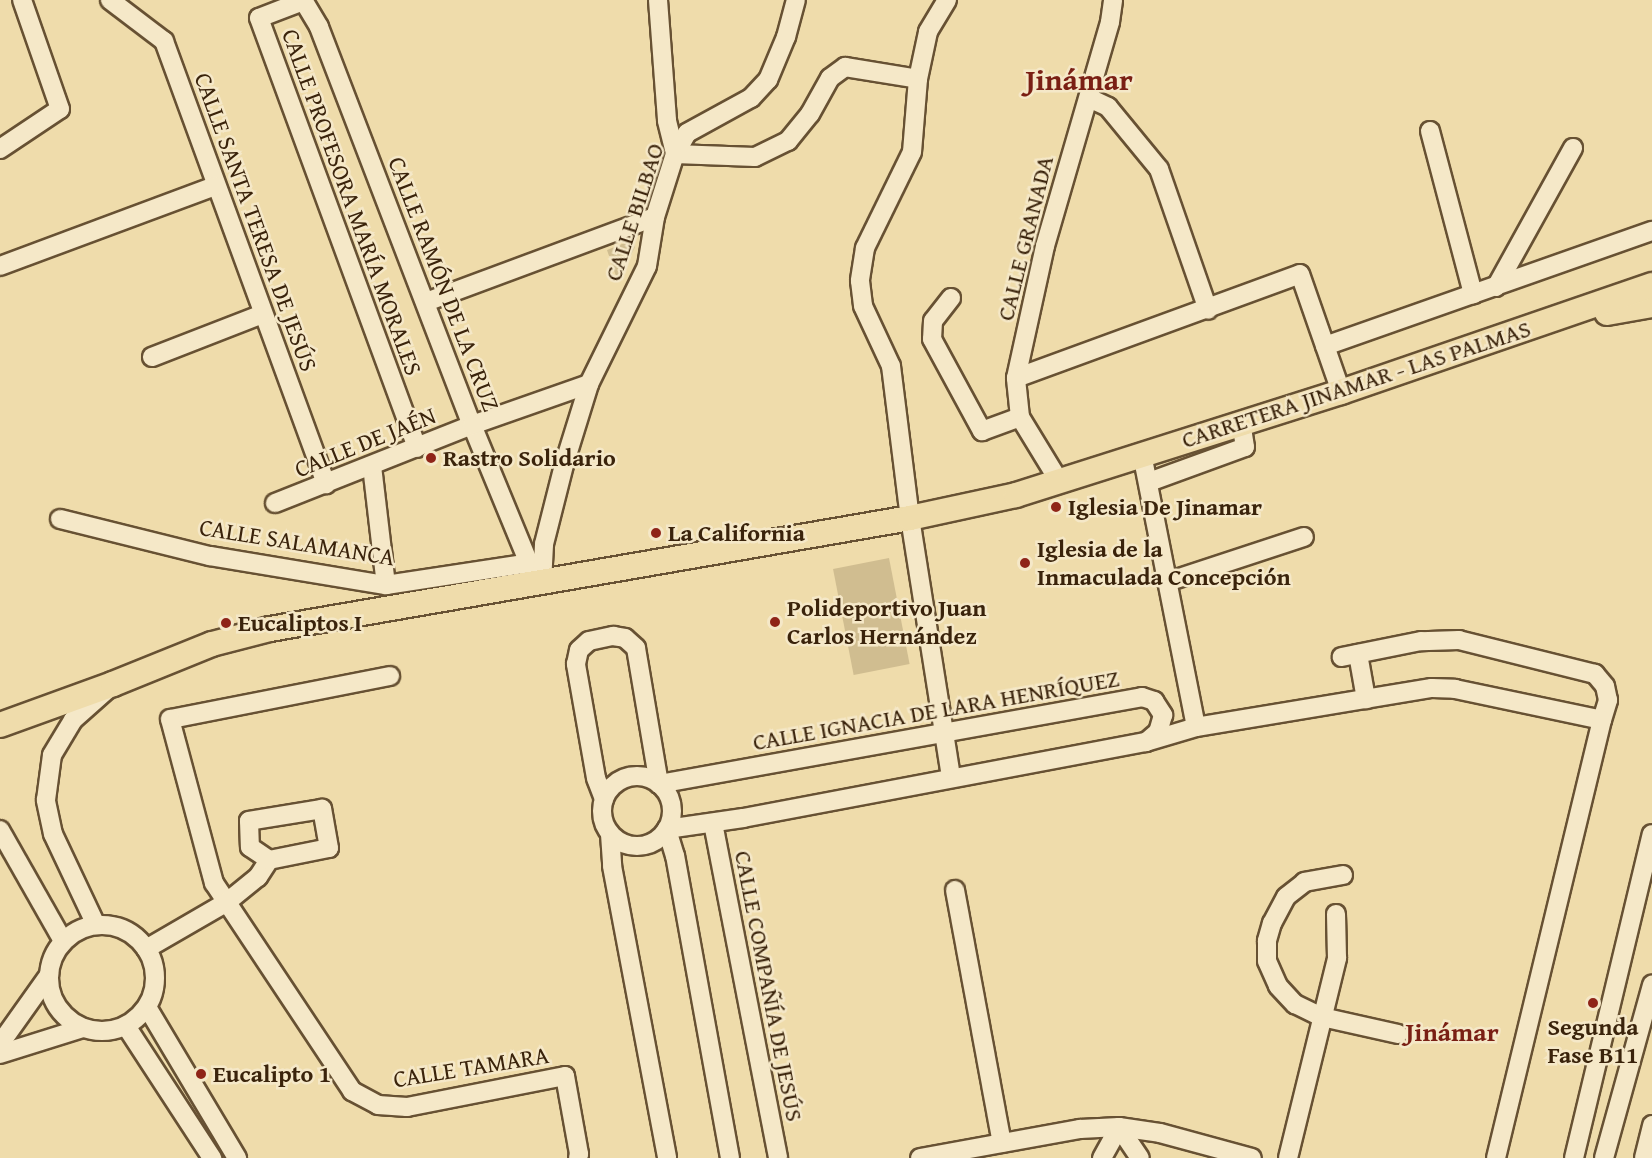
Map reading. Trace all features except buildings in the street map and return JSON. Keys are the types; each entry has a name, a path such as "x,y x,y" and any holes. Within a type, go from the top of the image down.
{"main road":[{"name":"CARRETERA JINAMAR - LAS PALMAS","path":"0,724 113,684 212,644 270,629 536,573 910,518 975,505 1059,481 1341,392 1652,285"},
{"path":"1532,326 1645,309"}],"street":[{"path":"0,149 60,109 22,0"},
{"name":"CALLE SANTA TERESA DE JESÚS","path":"110,0 165,41 215,186 326,484"},
{"name":"CALLE RAMÓN DE LA CRUZ","path":"303,0 319,27 472,425 536,573"},
{"name":"CALLE PROFESORA MARÍA MORALES","path":"303,0 259,18 417,448"},
{"path":"658,0 667,121 675,154 756,157 788,141 810,114 830,78 845,67 918,79"},
{"name":"CALLE BILBAO","path":"536,573 564,465 589,384 646,266 655,217 675,154 687,133 751,98 768,80 786,37 796,0"},
{"path":"947,0 928,32 918,79 912,152 865,248 860,281 863,306 891,366 910,518 951,778"},
{"name":"CALLE GRANADA","path":"1059,481 1020,417 1016,378 1045,246 1089,98 1110,22 1113,0"},
{"path":"1089,98 1108,107 1159,169 1208,310"},
{"path":"1430,131 1473,294"},
{"path":"1496,287 1573,148"},
{"path":"0,266 215,186"},
{"path":"426,302 655,217"},
{"path":"1325,346 1652,231"},
{"path":"1016,378 1208,310 1300,274 1341,392"},
{"path":"951,298 933,321 932,339 982,431 1020,417"},
{"path":"152,357 263,314"},
{"name":"CALLE DE JAÉN","path":"275,503 472,425 589,384"},
{"path":"1149,482 1245,447 1241,423"},
{"path":"1142,454 1196,727"},
{"path":"372,466 386,585"},
{"name":"CALLE SALAMANCA","path":"60,519 210,556 386,585 536,573"},
{"path":"1167,582 1304,537"},
{"path":"659,784 636,648 625,638 613,636 589,641 579,650 576,664 596,778 604,799 603,817 610,834 612,866 667,1158"},
{"path":"1366,699 1350,655 1421,641 1459,640 1595,674 1605,686 1608,700 1496,1158"},
{"name":"CALLE TAMARA","path":"390,676 170,719 214,883 352,1091 378,1105 408,1107 565,1076 578,1158"},
{"path":"96,925 53,834 46,800 52,755 73,720 113,684"},
{"path":"667,829 713,823 1146,742 1196,727 1432,688 1455,689 1602,720"},
{"name":"CALLE IGNACIA DE LARA HENRÍQUEZ","path":"659,784 1142,697 1154,701 1163,715 1196,727"},
{"path":"1146,742 1158,732 1163,715"},
{"path":"604,799 614,785 628,777 644,777 659,784 669,797 671,805 672,814 667,829 656,841 640,846 624,844 610,834"},
{"name":"CALLE COMPAÑÍA DE JESÚS","path":"713,823 778,1158"},
{"path":"667,829 677,867 730,1158"},
{"path":"0,830 63,941"},
{"path":"1574,1155 1652,834"},
{"path":"146,949 227,902 258,877 268,860"},
{"path":"1344,875 1305,882 1286,897 1272,923 1267,941 1267,961 1278,986 1295,1004 1322,1017 1398,1034"},
{"path":"954,890 1002,1143"},
{"path":"1288,1158 1337,958 1336,914"},
{"path":"96,925 115,927 133,935 146,949 153,963 155,978 153,993 147,1008 126,1026 105,1032 83,1028 68,1020 57,1007 50,992 49,975 53,957 63,941 78,930 96,925"},
{"path":"0,1044 49,975"},
{"path":"1604,1158 1652,985"},
{"path":"147,1008 237,1158"},
{"path":"126,1026 212,1158"},
{"path":"0,1054 83,1028"},
{"path":"1644,1158 1652,1125"},
{"path":"920,1158 1080,1129 1119,1127 1160,1133 1252,1158"},
{"path":"1101,1158 1119,1127"},
{"path":"1119,1127 1141,1158 1160,1133"},
{"path":"1080,1129 1090,1138 1101,1158"}],"shaded area":[{"path":"632,240 635,247 618,282 607,250"},
{"path":"889,558 910,664 854,675 833,569"}],"place":[{"name":"Rastro Solidario","path":"431,458"},
{"name":"Iglesia De Jinamar","path":"1056,507"},
{"name":"La California","path":"656,533"},
{"name":"Iglesia de la Inmaculada Concepción","path":"1025,563"},
{"name":"Polideportivo Juan Carlos Hernández","path":"775,622"},
{"name":"Eucaliptos I","path":"226,623"},
{"name":"Segunda Fase B11","path":"1593,1003"},
{"name":"Eucalipto 1","path":"201,1074"}],"district":[{"name":"Jinámar","path":"1079,79"},
{"name":"Jinámar","path":"1452,1032"}]}
